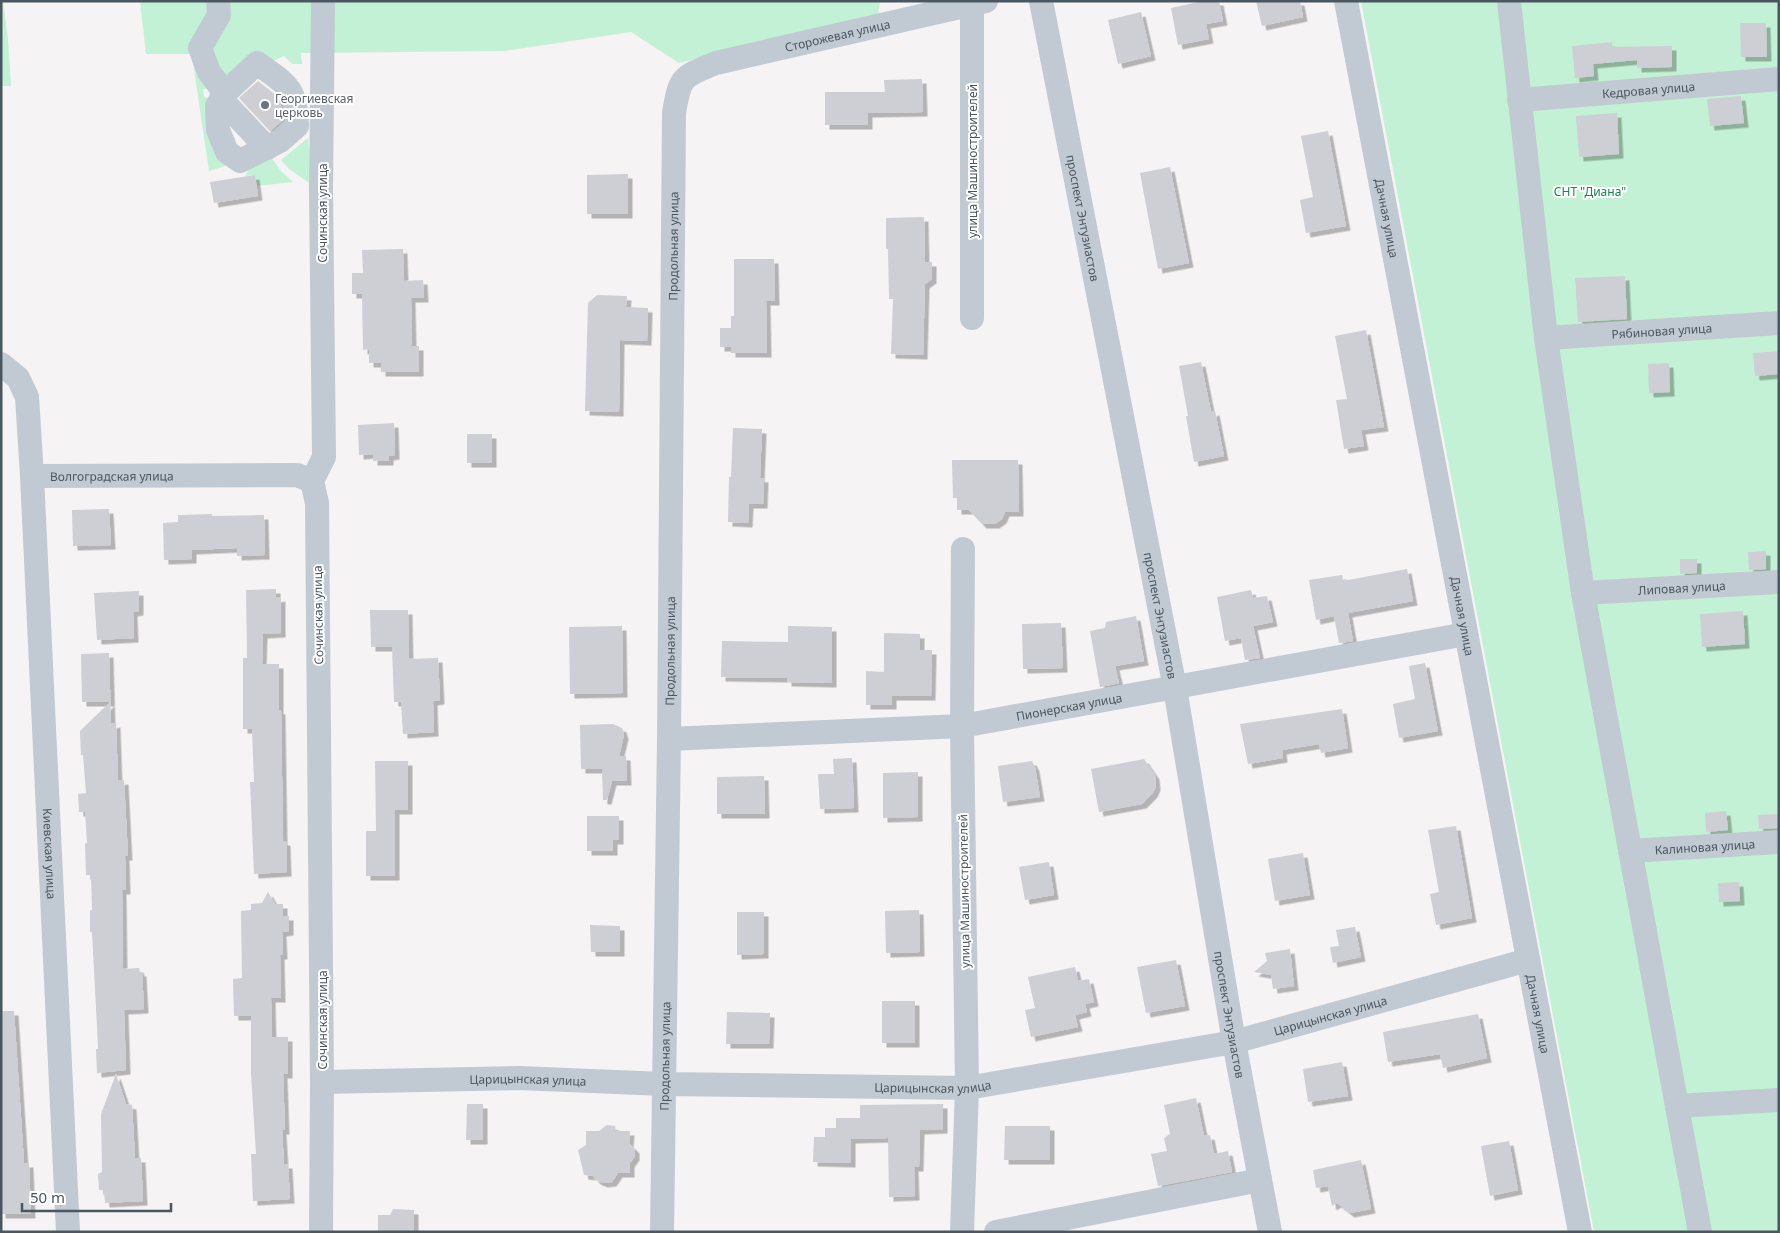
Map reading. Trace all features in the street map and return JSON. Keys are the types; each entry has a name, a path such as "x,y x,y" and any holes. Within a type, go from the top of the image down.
{"street":[{"path":"218,1 219,15 200,48 209,72 223,96 267,148"},
{"name":"Сочинская улица","path":"321,1232 322,1082 317,503 312,481 324,456 321,190 323,1"},
{"name":"проспект Энтузиастов","path":"1041,1 1175,688 1234,1042 1270,1232"},
{"name":"Дачная улица","path":"1346,1 1580,1232"},
{"path":"1509,1 1546,338 1583,593 1700,1232"},
{"name":"Сторожевая улица","path":"690,74 716,63 979,3"},
{"name":"улица Машиностроителей","path":"972,318 979,3"},
{"path":"258,63 287,85 296,104 297,126 280,141 240,162 226,152 218,130 216,106 223,96 258,63"},
{"name":"Продольная улица","path":"662,1232 669,739 674,113 678,87 690,74"},
{"name":"Кедровая улица","path":"1519,100 1779,79"},
{"name":"Рябиновая улица","path":"1546,338 1779,323"},
{"name":"Волгоградская улица","path":"1,364 4,364 18,378 27,397 32,476 296,476 312,481"},
{"name":"Киевская улица","path":"32,476 68,1232"},
{"name":"улица Машиностроителей","path":"962,1232 967,1088 962,726 963,549"},
{"name":"Липовая улица","path":"1583,593 1779,582"},
{"name":"Пионерская улица","path":"669,739 962,726 1466,634"},
{"name":"Калиновая улица","path":"1630,851 1779,842"},
{"name":"Царицынская улица","path":"322,1082 519,1078 664,1084 967,1088 1234,1042 1528,960"},
{"path":"1677,1106 1779,1100"},
{"path":"996,1232 1260,1180"}],"green space":[{"path":"1,1 3,1 8,39 11,86 1,86"},
{"path":"140,1 880,1 878,15 679,63 631,32 505,51 301,53 302,64 292,64 284,56 226,84 206,54 146,54"},
{"name":"СНТ \"Диана\"","path":"1361,1 1779,1 1779,1232 1594,1232"},
{"path":"192,56 207,89 203,89 204,97 208,98 217,145 225,166 209,171"},
{"path":"308,138 312,185 289,169 281,160"},
{"path":"271,157 281,171 293,182 257,186 255,175 245,176 252,164"}],"building":[{"path":"1203,1 1219,1 1223,21 1206,24 1209,39 1178,45 1171,8"},
{"path":"1256,1 1300,1 1303,17 1262,26"},
{"path":"1141,12 1151,56 1118,64 1108,20"},
{"path":"1740,23 1766,23 1767,57 1741,57"},
{"path":"1612,42 1612,47 1672,46 1672,67 1637,68 1637,60 1593,64 1594,76 1575,78 1572,46"},
{"path":"922,79 923,112 868,113 868,125 825,125 825,92 885,92 884,80"},
{"name":"Георгиевская церковь","path":"258,81 277,96 281,106 283,120 270,131 239,98"},
{"path":"1741,96 1744,123 1710,126 1707,99"},
{"path":"1617,113 1619,154 1579,157 1576,116"},
{"path":"1328,131 1346,226 1306,233 1300,200 1313,197 1301,136"},
{"path":"1170,167 1189,263 1158,269 1140,173"},
{"path":"628,174 628,214 587,214 587,175"},
{"path":"255,175 258,196 214,203 210,182"},
{"path":"924,217 925,262 932,262 932,279 925,284 923,355 891,354 893,299 889,299 886,218"},
{"path":"403,249 404,281 423,280 424,298 411,298 412,346 419,346 419,372 381,372 381,363 369,363 369,349 363,350 362,294 352,294 352,273 363,273 362,250"},
{"path":"734,259 774,259 775,301 766,301 767,353 731,353 731,347 720,347 720,328 731,328 731,316 734,316"},
{"path":"1625,276 1627,319 1578,322 1575,278"},
{"path":"597,295 627,296 626,307 648,308 647,341 620,340 619,412 585,411 588,303"},
{"path":"1366,330 1384,427 1361,430 1364,446 1344,449 1336,400 1347,399 1335,336"},
{"path":"1779,351 1779,374 1755,376 1753,353"},
{"path":"1201,362 1211,412 1215,411 1224,456 1194,462 1179,366"},
{"path":"1669,363 1670,392 1649,393 1648,364"},
{"path":"394,423 395,455 389,456 389,461 373,461 373,454 359,455 358,425"},
{"path":"733,428 762,429 760,478 764,478 763,504 749,504 748,523 728,522"},
{"path":"467,434 492,434 492,463 467,463"},
{"path":"952,460 1018,460 1019,512 1005,512 1002,519 995,524 982,524 969,510 957,510 957,498 953,498"},
{"path":"109,509 111,545 73,546 72,510"},
{"path":"212,514 212,516 264,515 265,555 237,556 237,548 192,550 192,559 164,560 163,523 178,522 178,515"},
{"path":"1766,551 1766,569 1749,570 1748,552"},
{"path":"1680,559 1697,559 1697,573 1680,574"},
{"path":"1407,569 1413,601 1348,613 1353,641 1339,643 1334,616 1316,620 1309,580 1342,575 1343,581"},
{"path":"276,589 276,598 281,597 281,633 263,634 262,664 279,664 283,841 286,841 287,872 254,874 250,782 254,782 252,729 243,729 243,658 247,658 246,590"},
{"path":"1251,590 1253,598 1267,596 1273,622 1253,626 1260,658 1245,660 1241,638 1225,641 1217,597"},
{"path":"139,591 139,611 133,612 134,638 97,640 94,593"},
{"path":"370,610 408,610 409,659 438,658 440,700 433,701 434,732 403,734 401,702 394,702 392,647 371,647"},
{"path":"1743,611 1745,644 1702,647 1700,614"},
{"path":"1136,616 1144,661 1115,666 1119,683 1100,687 1090,631 1105,628 1106,622"},
{"path":"1061,623 1063,668 1023,669 1022,624"},
{"path":"622,626 623,693 570,694 569,627"},
{"path":"788,626 832,627 832,683 787,682 787,678 721,677 722,641 788,642"},
{"path":"884,633 920,634 920,650 932,650 931,696 892,696 892,705 866,705 866,671 884,672"},
{"path":"109,653 111,724 116,723 118,781 124,780 128,856 125,856 126,890 122,890 123,969 139,968 140,972 142,972 144,1009 124,1010 126,1070 97,1073 97,1027 92,932 90,932 90,910 92,910 91,875 86,875 85,843 87,843 85,812 79,812 78,794 86,793 80,731 110,702 82,702 81,654"},
{"path":"1425,663 1438,731 1399,738 1393,704 1415,699 1409,666"},
{"path":"1342,709 1348,748 1321,753 1319,744 1282,750 1283,758 1248,764 1240,724"},
{"path":"613,724 622,728 624,735 619,756 626,756 627,781 612,781 607,800 603,800 602,769 581,769 580,725"},
{"path":"852,758 854,808 820,809 818,774 834,774 833,759"},
{"path":"1144,759 1155,775 1156,786 1153,793 1142,804 1099,812 1091,769"},
{"path":"375,761 408,761 408,810 395,810 395,876 366,876 366,831 376,831"},
{"path":"1032,761 1035,767 1040,797 1003,802 998,766"},
{"path":"918,772 918,817 883,818 883,773"},
{"path":"764,776 765,814 717,814 717,777"},
{"path":"1726,811 1728,830 1706,832 1705,813"},
{"path":"1779,814 1779,828 1759,829 1758,815"},
{"path":"587,816 619,816 619,840 613,840 613,851 587,851"},
{"path":"1456,826 1472,918 1436,925 1430,894 1439,892 1428,830"},
{"path":"1303,853 1310,895 1275,901 1268,859"},
{"path":"1049,862 1054,895 1025,900 1019,867"},
{"path":"1739,882 1740,901 1719,902 1718,883"},
{"path":"268,892 275,904 283,904 283,916 289,916 289,931 282,932 283,955 280,955 281,998 271,998 272,1037 288,1037 288,1074 283,1074 285,1130 282,1130 284,1164 288,1164 290,1199 253,1201 251,1154 256,1154 251,1074 251,1016 234,1016 233,979 242,978 241,911 251,910 251,904 262,903"},
{"path":"919,910 920,952 886,953 885,911"},
{"path":"737,912 764,912 764,954 737,955"},
{"path":"590,925 620,926 620,952 591,952"},
{"path":"1355,927 1361,957 1333,963 1330,947 1339,946 1336,930"},
{"path":"1290,949 1294,986 1273,989 1271,975 1254,972 1267,961 1265,953"},
{"path":"1176,960 1185,1006 1146,1013 1137,967"},
{"path":"1075,967 1078,981 1089,979 1094,1002 1085,1004 1087,1012 1075,1015 1078,1027 1031,1037 1025,1010 1035,1008 1028,977"},
{"path":"882,1001 915,1001 915,1043 882,1043"},
{"path":"1,1011 14,1011 24,1163 29,1163 31,1214 1,1214"},
{"path":"727,1012 770,1013 769,1044 726,1044"},
{"path":"1478,1014 1487,1058 1443,1068 1440,1054 1388,1062 1383,1032"},
{"path":"1342,1062 1348,1096 1308,1102 1303,1069"},
{"path":"116,1074 126,1104 132,1105 135,1158 141,1158 143,1201 105,1203 104,1190 99,1190 98,1174 102,1172 101,1114"},
{"path":"1196,1098 1204,1136 1210,1135 1214,1154 1228,1151 1232,1172 1158,1186 1151,1154 1167,1151 1164,1138 1170,1134 1164,1105"},
{"path":"467,1104 483,1104 483,1140 466,1140"},
{"path":"943,1104 943,1129 920,1130 919,1167 914,1167 915,1196 889,1197 888,1138 851,1139 851,1163 813,1162 814,1137 825,1137 825,1128 836,1128 836,1118 860,1118 860,1105"},
{"path":"607,1125 615,1126 616,1131 630,1131 629,1143 635,1149 635,1156 630,1163 630,1173 618,1173 612,1182 603,1183 596,1180 593,1176 584,1175 578,1150 586,1145 586,1131 599,1131"},
{"path":"1005,1126 1050,1126 1050,1160 1004,1160"},
{"path":"1509,1141 1518,1190 1490,1196 1481,1146"},
{"path":"1361,1160 1371,1209 1350,1213 1337,1203 1332,1206 1328,1186 1316,1188 1313,1170"},
{"path":"393,1209 414,1210 414,1232 378,1232 378,1215 390,1215"}],"place":[{"name":"Георгиевская церковь","path":"265,105"}]}
